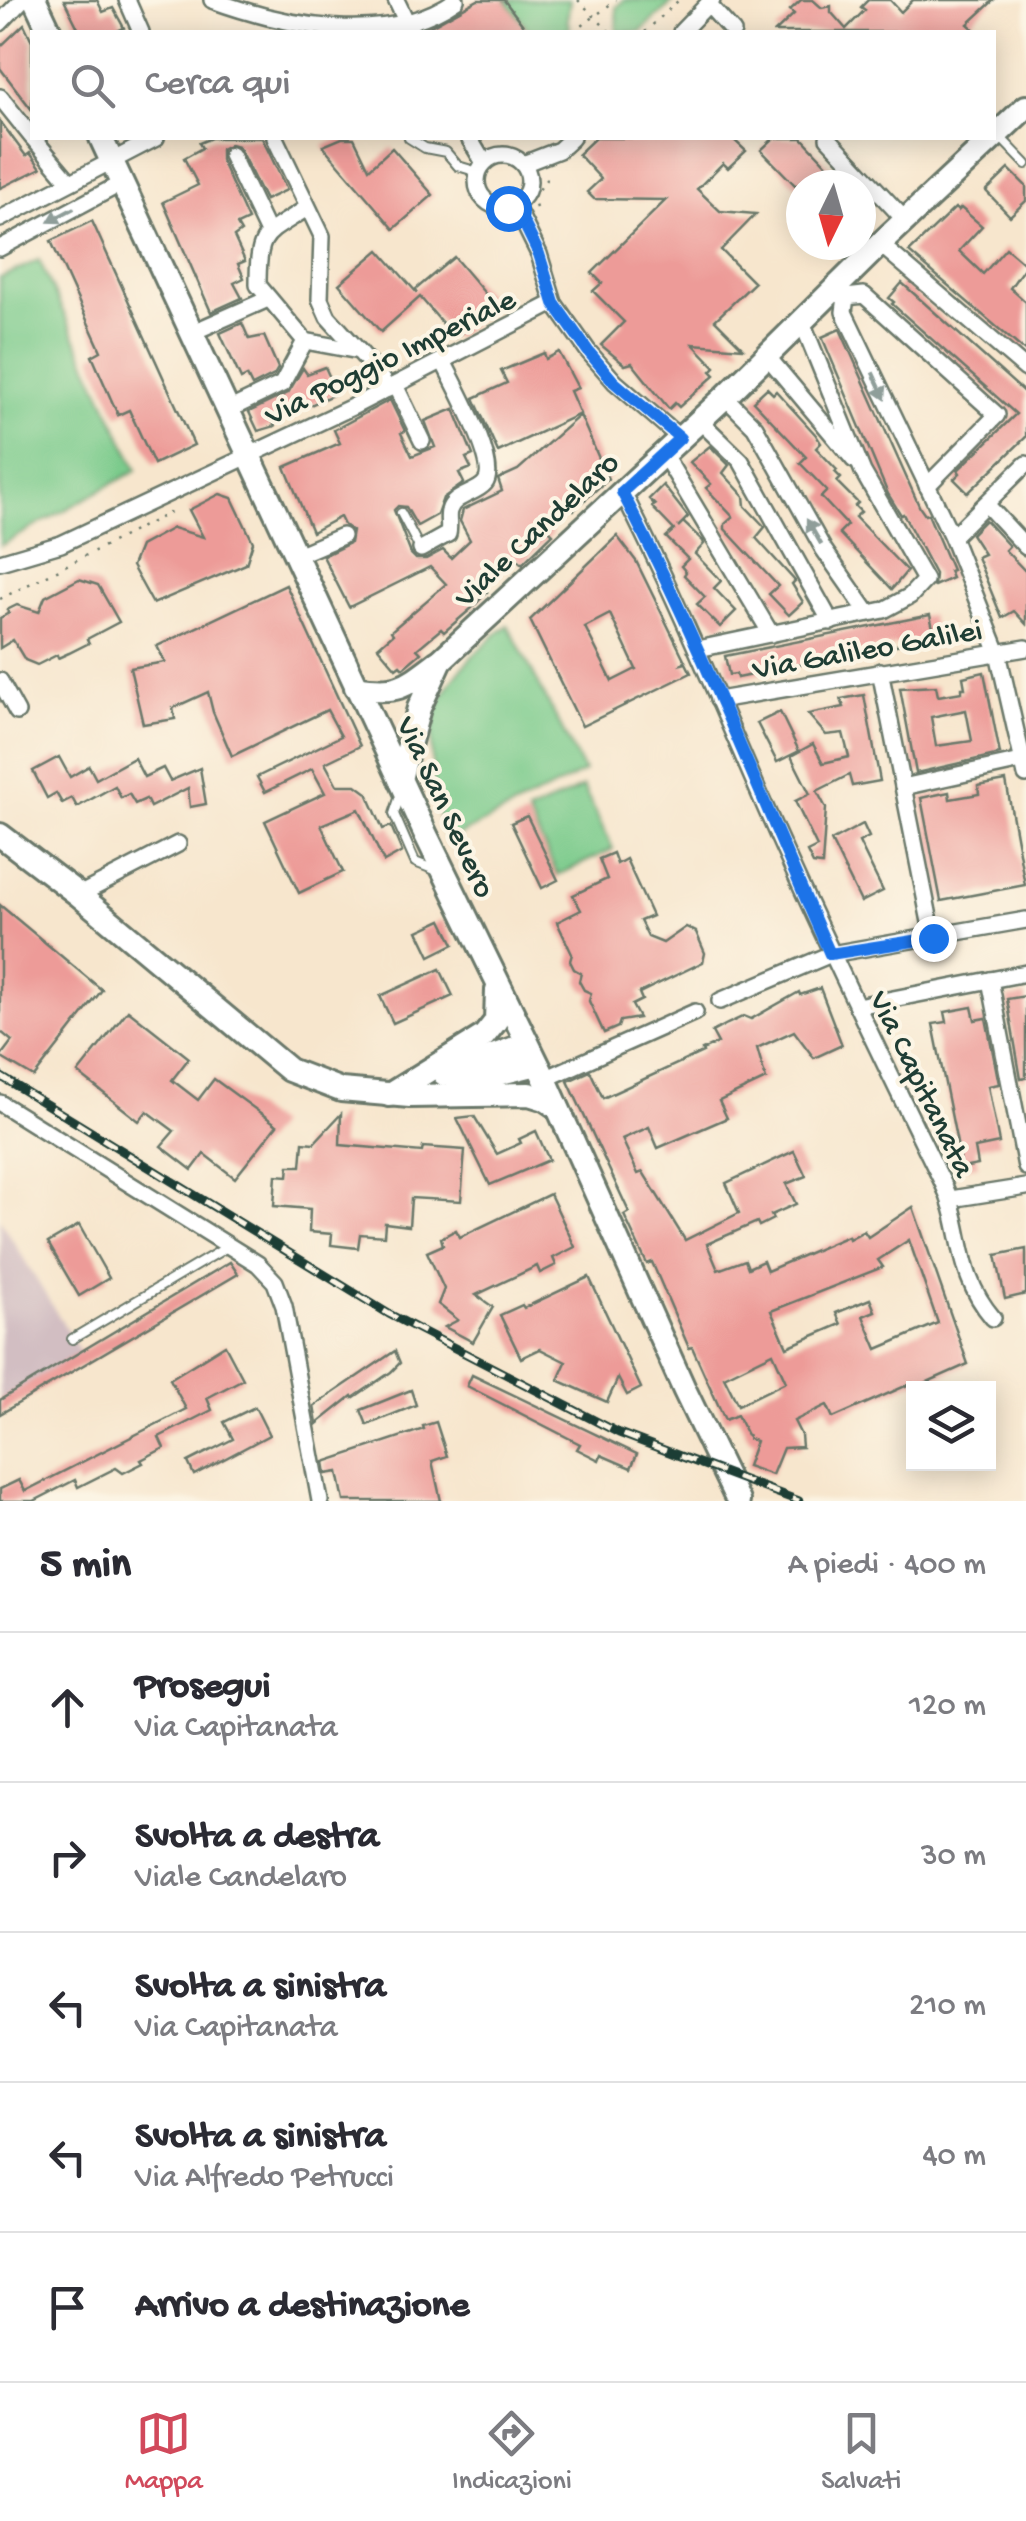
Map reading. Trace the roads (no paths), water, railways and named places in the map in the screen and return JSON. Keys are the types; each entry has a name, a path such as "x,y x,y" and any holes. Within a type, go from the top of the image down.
{"main road":[{"path":"35,0 49,30"},
{"name":"Viale Candelaro","path":"998,134 1026,108"},
{"name":"Via San Severo","path":"102,140 738,1501"},
{"name":"Viale Candelaro","path":"402,783 419,708 441,660 802,322 843,290 880,244 992,140"},
{"path":"356,687 392,691 406,686 441,660"},
{"path":"0,835 79,895 290,1070 340,1090 400,1096 529,1094 557,1107"},
{"path":"400,1096 484,1036 496,1021 497,984"},
{"path":"400,1096 536,1062"}],"street":[{"path":"0,23 22,0"},
{"path":"127,0 140,30"},
{"path":"215,0 273,27 308,30 410,28 456,0"},
{"path":"396,0 410,28"},
{"path":"682,30 710,1 732,30"},
{"path":"0,97 30,133"},
{"path":"35,140 70,182"},
{"path":"0,219 152,140"},
{"path":"276,140 322,236 320,299 328,317 392,387 422,441"},
{"path":"470,140 481,167 477,188 485,201 500,208 515,205 529,186 524,164 508,155 491,158 481,167"},
{"path":"524,164 560,150 570,140"},
{"path":"830,140 905,220"},
{"path":"231,156 268,234"},
{"path":"0,248 122,183"},
{"path":"515,205 539,254 554,303 614,382 671,446 771,634"},
{"path":"307,208 268,234 258,249 258,285 306,342 359,351"},
{"path":"880,244 1026,369"},
{"path":"904,787 1025,766 998,653 952,537 927,486 844,312 843,290 864,295 998,415 927,486"},
{"path":"191,333 268,299"},
{"name":"Via Poggio Imperiale","path":"0,562 62,544 392,387 554,303"},
{"path":"698,649 884,610 910,596 924,580 863,472 802,322"},
{"path":"226,410 282,384 306,342"},
{"path":"767,356 863,472"},
{"path":"421,549 448,534 448,511 456,500 485,483 490,472 487,454 443,360"},
{"path":"725,397 755,427 824,550 868,613"},
{"path":"698,419 741,461 831,622"},
{"path":"952,537 1026,464"},
{"name":"Via Capitanata","path":"622,492 698,649 830,954 951,1198 965,1272 977,1299 993,1318"},
{"path":"986,504 1026,548"},
{"path":"296,556 342,536"},
{"name":"Via Galileo Galilei","path":"718,700 1026,648"},
{"path":"880,671 933,938"},
{"path":"0,680 17,712"},
{"path":"79,895 178,844"},
{"path":"720,1001 830,954 1026,920"},
{"path":"857,1006 1026,974"},
{"path":"990,980 1026,1167"},
{"path":"536,1062 695,1012"},
{"path":"0,1103 258,1264 276,1282 284,1306 320,1501"},
{"path":"951,1198 1026,1188"}],"lane":[{"path":"998,134 1026,164"},
{"path":"412,140 425,148 446,152 458,166 481,167"},
{"path":"401,513 421,549"},
{"path":"72,1339 228,1246"}],"railway":[{"path":"0,1076 389,1314 619,1433 799,1501"}]}
